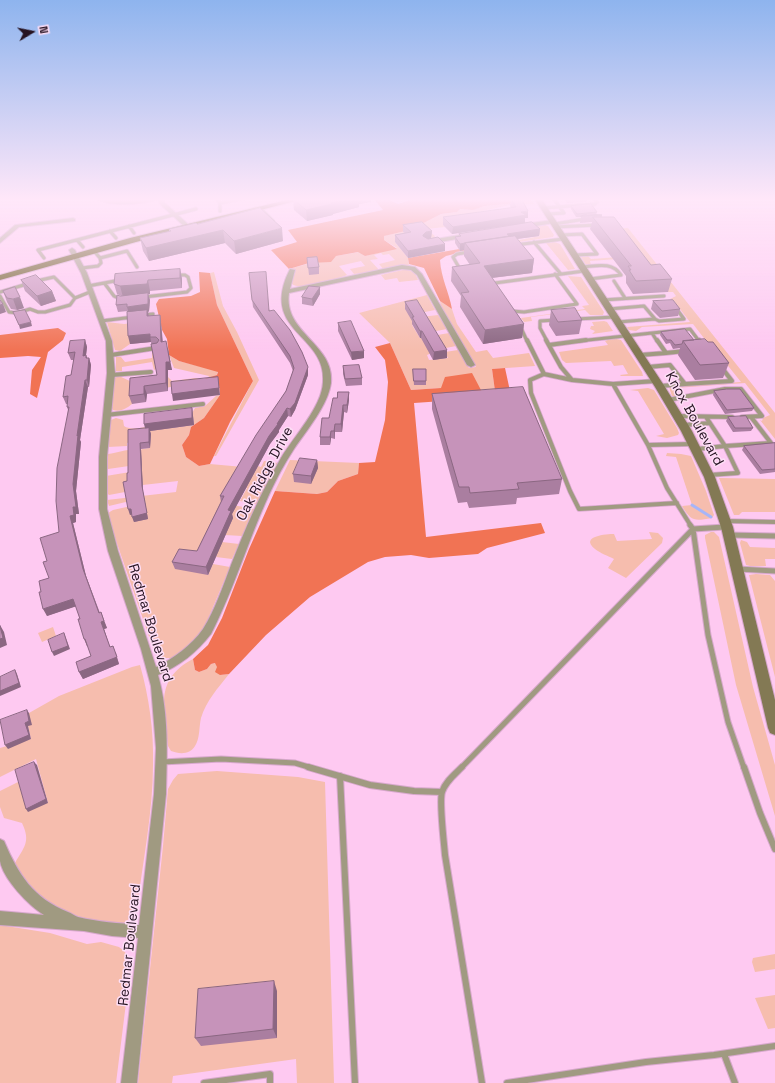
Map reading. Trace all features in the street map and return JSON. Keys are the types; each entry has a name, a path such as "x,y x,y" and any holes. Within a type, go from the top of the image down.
{"highway":[{"path":"0,278 74,253 81,249"},
{"path":"0,272 44,258 103,249"}],"main road":[{"name":"Knox Boulevard","path":"570,249 682,421 696,446 709,475 727,527 775,728"}],"street":[{"name":"Redmar Boulevard","path":"74,253 82,268 109,341 111,375 106,415 101,482 102,509 105,523 152,673 159,706 162,748 160,794 129,1083"},
{"path":"286,292 402,267 413,268 419,274 471,365"},
{"name":"Oak Ridge Drive","path":"152,673 181,658 200,641 207,631 247,537 284,459 311,417 325,389 327,383 327,370 322,358 286,314 284,304 292,270"},
{"path":"0,845 12,874 31,898 56,915 84,924"},
{"path":"0,918 84,924 112,929 145,932"}],"lane":[{"path":"44,249 38,250 44,258"},
{"path":"539,249 560,274"},
{"path":"574,255 597,254 593,249"},
{"path":"82,268 98,266 101,263 100,258 94,251"},
{"path":"100,258 127,251 137,267"},
{"path":"463,275 455,262 454,257 459,254 473,251"},
{"path":"492,287 495,283 555,274 585,272 611,266 616,268 621,275 585,272"},
{"path":"137,298 181,294 187,292 191,288 188,277 185,274 171,275"},
{"path":"508,309 514,312 577,304 555,274"},
{"path":"0,292 48,277 54,277 75,298"},
{"path":"0,296 9,312 17,313 30,309 38,312 45,312 70,304 75,298 89,289 126,280"},
{"path":"614,281 625,298"},
{"path":"105,284 115,298 122,300 130,299"},
{"path":"611,312 625,298 664,296"},
{"path":"611,312 655,319 659,321 684,319 672,304"},
{"path":"569,320 646,306 655,319"},
{"path":"514,312 516,319"},
{"path":"101,321 153,314"},
{"path":"562,320 540,321 540,328 560,366 572,380"},
{"path":"520,326 544,374"},
{"path":"549,345 626,335 690,329 706,349"},
{"path":"652,333 666,353"},
{"path":"111,355 157,348"},
{"path":"640,355 693,350"},
{"path":"648,367 670,365 685,384"},
{"path":"677,503 579,509 570,491 531,393 530,380 544,374 572,380 613,384 685,384 732,381 720,365"},
{"path":"111,375 150,372"},
{"path":"613,384 648,445 667,488 693,529 708,635 728,722 760,813 775,849"},
{"path":"668,400 725,389 741,389 756,406 762,416 706,417 682,421"},
{"path":"106,415 202,404"},
{"path":"706,417 725,446 738,473 709,475"},
{"path":"648,445 725,446 771,443 751,417"},
{"path":"682,421 710,424"},
{"path":"482,1083 445,855 442,818 442,792 451,778 693,529 775,522"},
{"path":"727,527 775,536"},
{"path":"737,569 775,571"},
{"path":"162,762 222,759 296,763 370,785 414,791 442,792"},
{"path":"340,776 355,1083"},
{"path":"507,1083 646,1062 724,1054 775,1046"},
{"path":"724,1054 735,1083"},
{"path":"204,1083 270,1074 270,1083"}],"shaded area":[{"path":"276,249 397,249 365,256 358,252 336,256 331,262 309,263 289,269 271,250"},
{"path":"400,249 408,258 409,266 384,270 379,264 395,260 389,254 383,255 381,253 374,255 378,259 370,260 380,271 354,274 350,269 365,266 361,261 339,266 347,275 342,277 303,286 296,286 292,284 293,274 289,269 336,256 359,252 365,256"},
{"path":"462,249 474,249 446,256 440,260 452,309 440,301 424,268 409,264 408,258"},
{"path":"551,249 563,249 575,269 568,270"},
{"path":"626,249 644,249 775,413 775,439 760,420 762,421 763,418 770,415 745,383 675,388 679,396 672,396 669,387 741,382 721,357 717,355 693,324 642,327 636,331 629,330 627,327 690,322 673,300 670,299 676,296 673,292 668,292 657,277 633,258 590,261 591,265 586,265 581,257 588,256 591,259 632,256"},
{"path":"407,269 415,273 418,280 399,282 397,278 385,280 381,275"},
{"path":"199,272 210,273 217,305 253,381 230,422 210,464 199,466 186,457 182,445 189,435 191,427 204,418 220,395 219,385 204,379 217,375 218,372 179,361 169,355 167,339 162,330 156,304 159,299 191,296 200,292"},
{"path":"214,272 223,306 237,332 259,380 216,456 214,456 253,381 217,305 210,273"},
{"path":"568,276 581,277 604,312 603,315 590,315 585,310 531,317 532,321 524,322 521,318 585,309 582,306 589,305"},
{"path":"427,295 435,310 420,313 421,317 438,315 447,329 431,332 412,325 420,338 449,333 456,346 441,349 427,355 429,360 448,358 445,352 458,350 469,368 476,367 441,307 440,301 452,309 457,324 476,352 487,350 493,358 529,353 535,366 492,369 495,391 482,392 441,388 411,390 390,343 359,313"},
{"path":"160,320 130,335 130,344 120,351 115,350 107,322 124,324"},
{"path":"592,322 607,322 613,331 592,334 595,331 590,329 591,326 594,326"},
{"path":"58,328 66,333 63,340 48,352 37,398 30,394 32,370 41,357 28,356 0,358 0,335"},
{"path":"613,338 621,340 642,372 643,376 621,376 620,375 628,374 623,365 614,366 611,361 566,363 562,360 559,352 608,345 605,341"},
{"path":"390,343 411,390 441,388 445,377 472,373 482,392 495,391 492,369 505,368 510,391 500,397 414,403 426,537 541,523 545,533 487,548 478,554 429,558 411,555 385,557 368,562 310,597 266,635 229,674 220,675 215,672 217,667 215,663 211,664 207,669 199,672 195,670 193,659 208,645 222,618 249,549 275,491 317,494 327,492 338,481 358,474 359,463 375,462 385,420 388,382 385,360 375,347"},
{"path":"152,352 156,369 154,370 152,362 122,367 122,371 116,371 116,357 121,357 125,362 152,358"},
{"path":"169,355 179,361 218,371 217,375 208,378 209,376 174,368"},
{"path":"119,376 132,382 168,377 172,381 195,378 204,379 132,396 132,404 123,410 116,411 112,408 115,378"},
{"path":"648,388 654,390 677,428 679,433 678,435 667,438 656,436 664,434 638,391 630,390"},
{"path":"220,395 204,418 194,425 192,413 195,408 205,406 216,396"},
{"path":"116,418 123,420 124,426 129,428 146,427 146,431 194,425 191,427 189,435 182,445 186,457 199,466 210,464 243,467 254,473 258,466 261,467 264,461 278,463 257,504 240,501 247,488 232,485 222,503 254,509 242,536 225,535 222,542 239,544 232,559 216,557 217,554 202,552 208,575 213,564 230,567 202,633 193,644 172,658 163,658 154,651 111,526 108,513 113,510 131,506 130,501 109,506 107,500 176,492 178,481 125,487 125,492 109,495 106,492 106,476 130,472 129,466 108,469 108,454 150,448 150,442 127,443 127,446 108,447 111,420"},
{"path":"667,453 691,456 706,491 714,515 712,518 697,520 691,518 685,511 682,506 692,505 676,457 666,456"},
{"path":"290,460 359,463 358,474 338,481 327,492 317,494 275,491"},
{"path":"719,478 775,479 775,512 742,512 739,515 734,515"},
{"path":"649,532 658,533 663,538 662,543 626,578 608,568 614,559 595,549 591,545 590,541 601,535 611,534 614,534 617,541 652,539"},
{"path":"714,532 719,537 753,687 775,765 775,816 736,685 705,538 705,535"},
{"path":"741,540 747,542 750,547 775,548 775,559 765,559 766,566 746,565 740,543"},
{"path":"749,575 770,575 775,581 775,677"},
{"path":"53,627 56,636 42,642 38,633"},
{"path":"193,659 195,670 199,672 207,669 211,664 216,663 220,675 229,674 213,695 203,712 197,743 190,751 177,753 171,751 168,746 164,696 172,676 180,667"},
{"path":"140,665 146,689 152,727 153,782 137,908 133,916 122,924 92,920 66,913 35,895 24,881 15,863 24,848 26,840 25,830 22,823 4,818 0,807 0,791 20,781 48,803 36,759 0,777 0,748 31,739 28,726 29,713 59,696"},
{"path":"217,771 298,777 325,782 334,1083 297,1083 296,1059 173,1076 172,1083 138,1083 168,789 178,774"},
{"path":"0,925 50,933 87,944 101,942 119,947 125,952 130,971 116,1083 0,1083"},
{"path":"775,954 775,969 755,972 752,962 753,958"},
{"path":"775,995 775,1028 768,1029 755,998"}],"building":[{"path":"406,249 421,249 408,251"},
{"path":"469,249 525,249 534,259 484,266 524,324 485,330 461,293 469,292 452,267 480,263"},
{"path":"617,249 638,249 651,265 660,264 672,279 636,281 629,270 631,270 628,266 631,266"},
{"path":"317,257 319,267 308,268 307,258"},
{"path":"180,269 180,278 148,280 147,284 120,286 114,284 115,274"},
{"path":"266,272 269,311 274,310 290,330 308,367 295,403 290,409 287,408 269,436 228,510 231,511 206,567 172,562 179,549 197,551 224,496 220,496 256,435 286,391 294,368 290,356 252,300 249,273"},
{"path":"36,275 52,291 37,296 21,280"},
{"path":"309,286 320,287 312,299 302,297"},
{"path":"15,287 20,297 13,299 7,298 3,291"},
{"path":"148,293 148,304 127,307 127,304 116,305 117,295"},
{"path":"417,300 447,350 434,352 422,331 420,331 405,302"},
{"path":"673,300 680,309 662,311 653,301"},
{"path":"575,308 582,320 558,322 551,310"},
{"path":"25,310 31,322 19,325 13,312"},
{"path":"147,310 147,316 160,315 161,342 166,341 170,362 166,362 166,383 144,386 144,394 129,396 130,378 157,375 151,344 157,343 159,340 156,337 150,337 150,334 128,336 127,312"},
{"path":"351,321 364,351 351,352 338,323"},
{"path":"685,329 694,340 683,341 682,344 675,345 671,340 667,340 661,332"},
{"path":"705,339 708,342 713,342 729,363 700,365 683,341"},
{"path":"85,340 83,356 86,355 86,358 89,358 87,380 85,380 77,436 78,435 73,484 76,507 73,507 74,515 70,516 83,569 99,613 101,612 104,621 101,622 110,647 113,646 117,657 79,672 76,662 91,656 84,639 78,619 80,619 73,599 43,609 39,592 41,592 39,581 49,578 43,562 47,561 40,538 59,532 56,501 57,468 69,407 67,407 68,396 63,397 66,376 71,375 75,352 68,353 70,341"},
{"path":"359,365 362,378 345,379 343,366"},
{"path":"413,369 426,369 426,381 414,381"},
{"path":"218,377 219,388 172,394 171,382"},
{"path":"523,387 562,479 517,483 519,489 470,493 469,487 459,487 432,394"},
{"path":"740,389 754,408 727,410 714,391"},
{"path":"338,392 349,392 347,405 343,405 341,424 335,424 334,431 331,431 330,437 320,437 322,418 329,418 333,398 337,398"},
{"path":"192,408 192,418 144,424 144,414"},
{"path":"746,416 753,428 735,428 728,417"},
{"path":"149,428 149,442 140,443 142,486 147,513 132,517 131,509 128,509 123,482 127,481 128,473 128,430"},
{"path":"775,443 775,469 762,470 744,446"},
{"path":"300,458 317,460 311,476 293,474"},
{"path":"0,626 3,638 0,639"},
{"path":"64,633 68,646 52,652 48,640"},
{"path":"15,670 19,683 0,691 0,677"},
{"path":"27,710 29,721 25,723 29,735 5,745 0,720"},
{"path":"34,762 46,799 26,809 15,770"},
{"path":"274,981 273,1029 195,1038 198,989"}],"waterway":[{"path":"692,505 711,517"}]}
